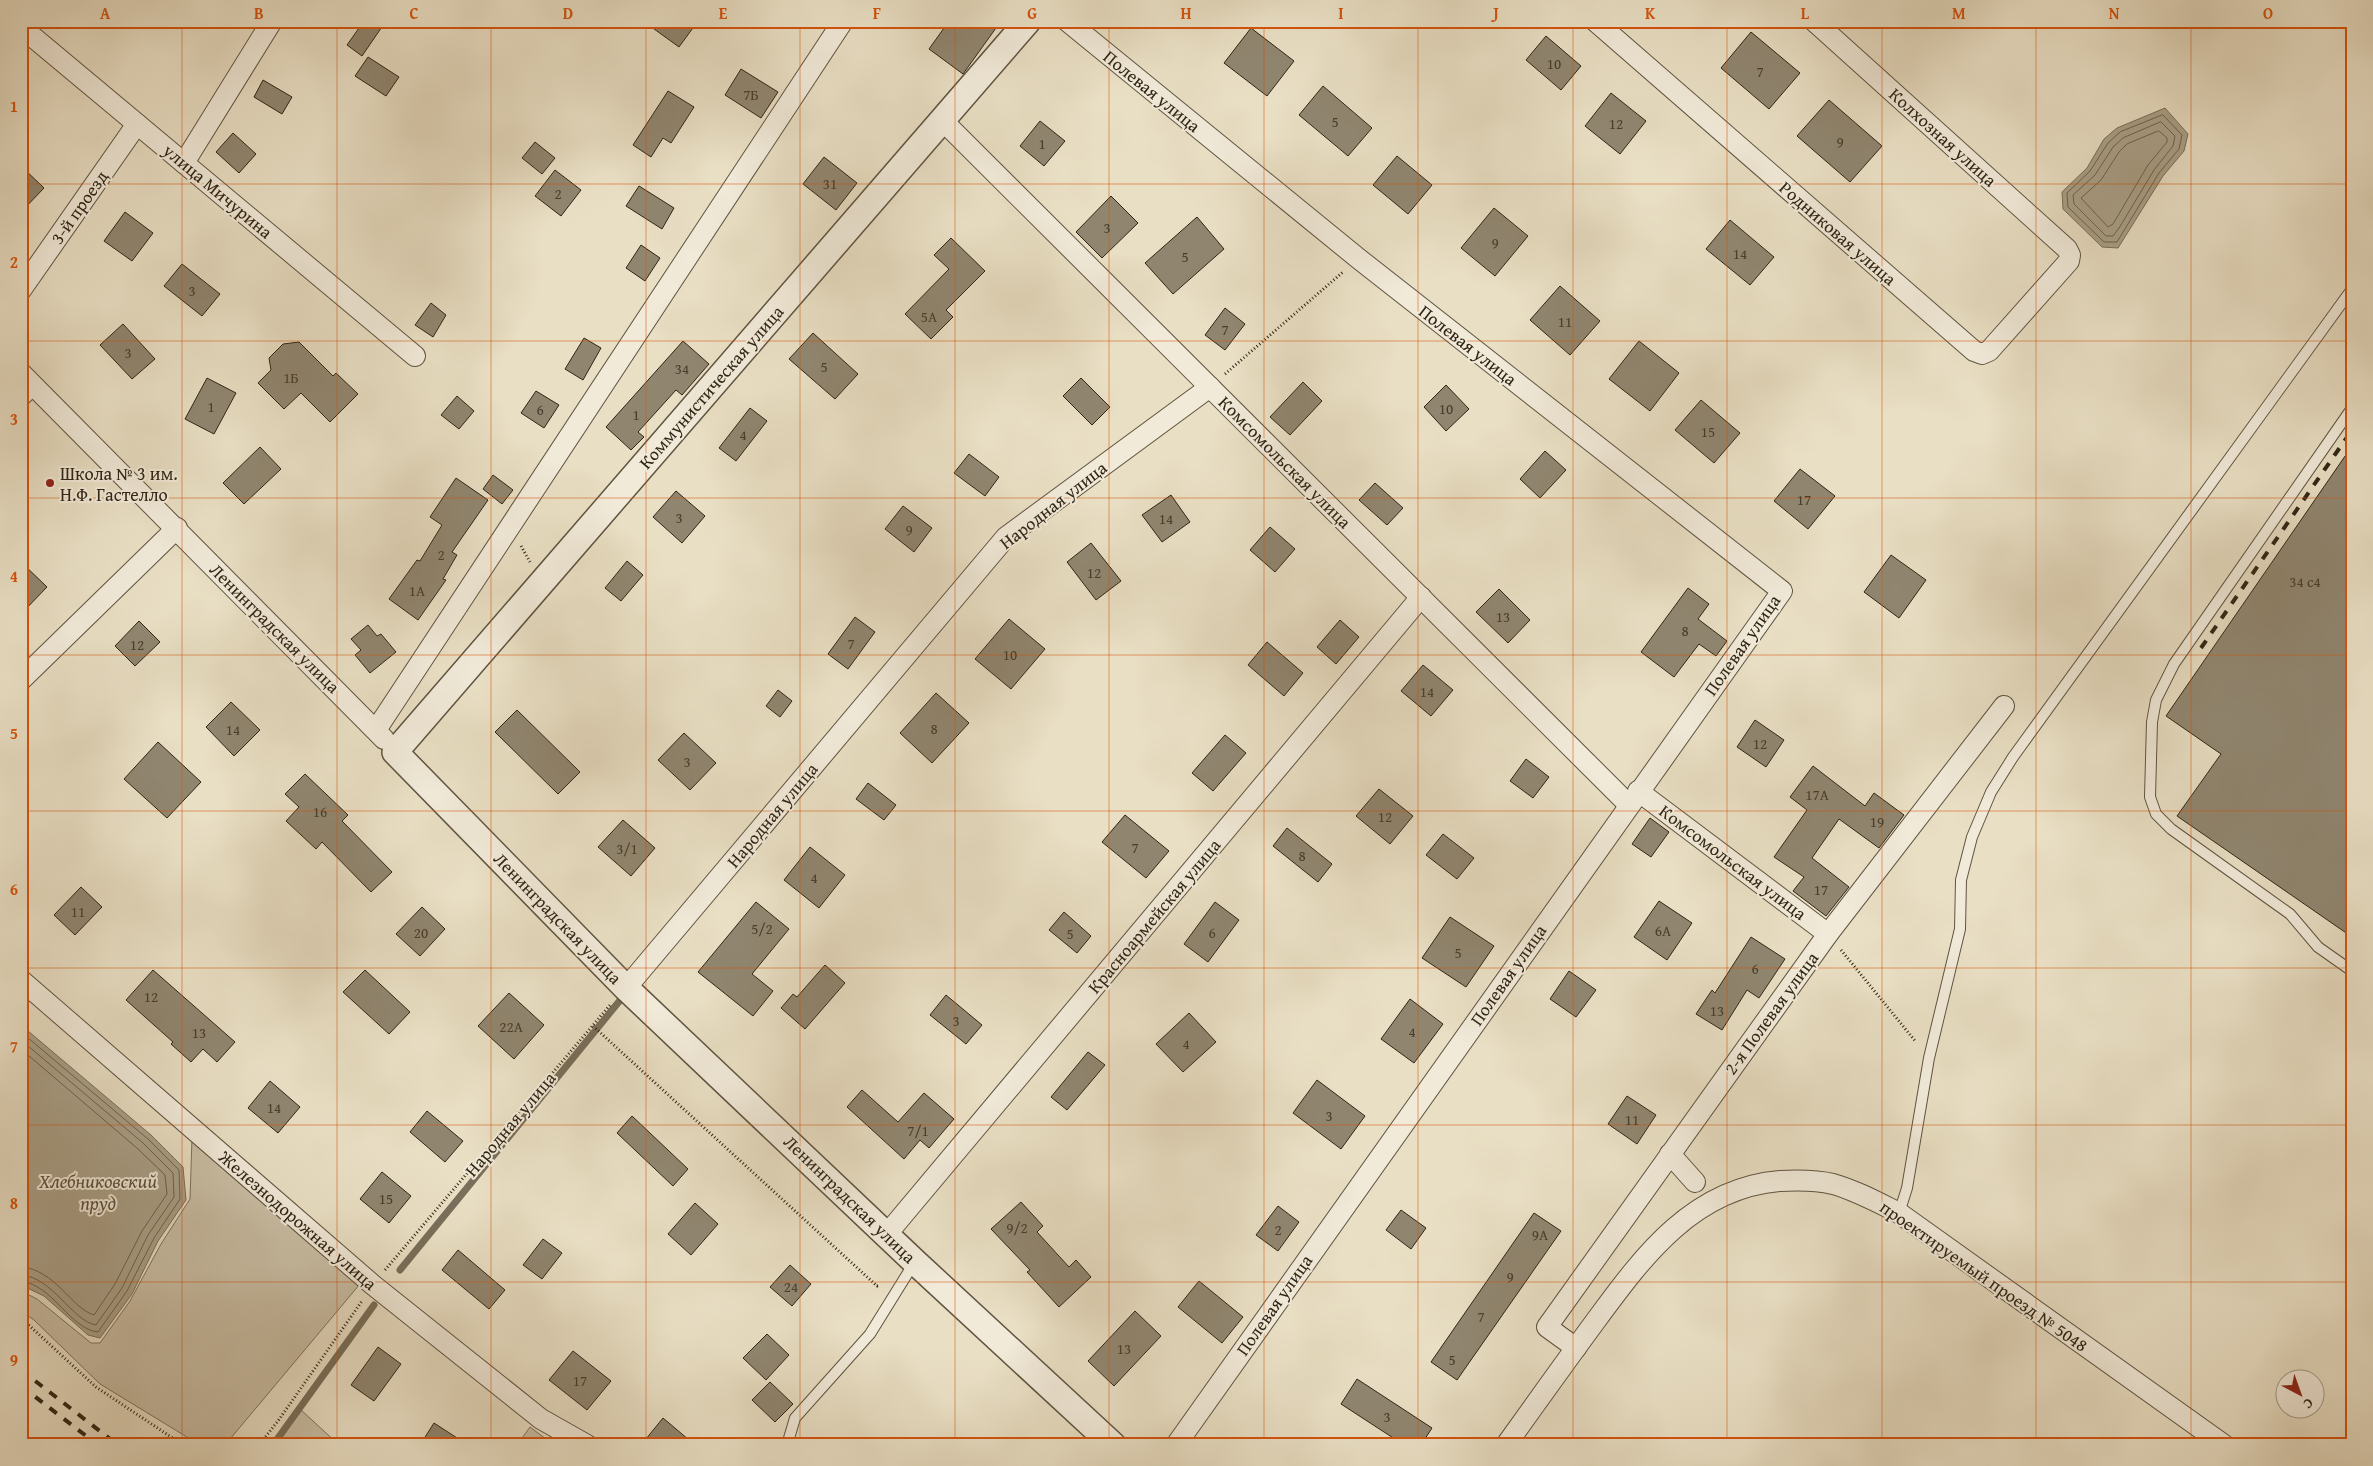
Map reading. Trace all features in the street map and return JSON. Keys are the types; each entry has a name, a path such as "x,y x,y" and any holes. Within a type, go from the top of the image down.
{"street":[{"path":"184,163 272,21"},
{"path":"376,730 843,21"},
{"name":"Коммунистическая улица","path":"395,752 1028,21"},
{"name":"Полевая улица","path":"1066,21 1359,259 1782,591 1633,798 1176,1445"},
{"name":"Родниковая улица","path":"1595,21 1974,351 1982,354 1988,351 2069,261 2070,255"},
{"name":"Колхозная улица","path":"1814,21 2067,249 2070,255"},
{"name":"улица Мичурина","path":"21,27 415,356"},
{"name":"Комсомольская улица","path":"942,120 1421,597 1633,798 1828,934"},
{"name":"3-й проезд","path":"21,290 137,124"},
{"name":"Ленинградская улица","path":"21,373 376,730 395,752 626,988 887,1234 910,1269 1113,1445"},
{"name":"Народная улица","path":"626,988 1006,537 1210,387"},
{"path":"21,680 177,528"},
{"name":"Красноармейская улица","path":"887,1234 1421,597"},
{"name":"2-я Полевая улица","path":"1576,1348 1547,1327 1828,934 2004,706"},
{"name":"Железнодорожная улица","path":"21,980 373,1285 541,1419 587,1445"},
{"path":"1670,1154 1695,1182"},
{"name":"проектируемый проезд № 5048","path":"1506,1445 1628,1276 1658,1241 1708,1202 1739,1189 1771,1182 1801,1180 1832,1184 1865,1195 1899,1213 2224,1445"}],"lane":[{"path":"1899,1213 1907,1188 1929,1058 1960,929 1960,880 1972,837 1991,792 2019,749 2352,289"},
{"path":"21,403 36,388"},
{"path":"2352,408 2174,664 2156,700 2152,722 2150,797 2156,814 2171,830 2290,914 2318,947 2352,971"},
{"path":"787,1445 795,1418 870,1334 910,1269"}],"path":[{"path":"1210,387 1359,259"},
{"path":"510,529 542,582"},
{"path":"1828,934 1929,1058"},
{"name":"Народная улица","path":"259,1445 278,1421 373,1285 573,1048 595,1028 626,988"},
{"path":"595,1028 877,1286 910,1269"},
{"path":"21,1318 96,1388 183,1445"}],"shaded area":[{"path":"192,1138 360,1284 225,1445 200,1445 100,1384 34,1320 21,1311 21,1291 37,1299 91,1343 100,1343 130,1301 161,1244 190,1199"},
{"path":"300,1409 339,1445 278,1445 273,1442"},
{"path":"530,1427 554,1445 517,1445"}],"water":[{"path":"2165,108 2188,134 2184,151 2163,176 2118,248 2102,247 2063,209 2062,192 2087,168 2104,139 2117,128"},
{"name":"Хлебниковский пруд","path":"21,1025 151,1135 183,1167 186,1200 158,1241 132,1294 100,1338 88,1335 44,1296 21,1285"}],"building":[{"path":"364,21 386,21 362,56 347,45"},
{"path":"643,21 698,21 679,47"},
{"path":"949,21 1001,21 963,74 929,49"},
{"path":"1251,28 1294,61 1267,96 1224,63"},
{"path":"1751,32 1800,73 1769,109 1721,68"},
{"path":"1546,36 1581,66 1561,90 1526,60"},
{"path":"368,57 399,77 386,96 355,76"},
{"path":"741,69 778,92 761,118 725,95"},
{"path":"263,80 292,97 282,114 254,97"},
{"path":"1323,86 1372,128 1348,156 1299,115"},
{"path":"668,91 694,107 671,143 663,138 651,157 633,145"},
{"path":"1611,93 1646,121 1620,154 1585,126"},
{"path":"1829,100 1882,146 1850,182 1797,136"},
{"path":"1040,121 1065,141 1044,166 1020,146"},
{"path":"233,133 256,154 239,173 216,152"},
{"path":"535,142 555,158 542,174 522,158"},
{"path":"1397,156 1432,185 1408,214 1373,185"},
{"path":"824,157 857,183 836,210 803,184"},
{"path":"21,166 44,188 21,212"},
{"path":"555,170 581,190 561,216 535,196"},
{"path":"639,186 674,208 662,229 626,206"},
{"path":"1111,196 1138,223 1102,258 1076,232"},
{"path":"1494,208 1528,236 1495,276 1461,248"},
{"path":"125,212 153,233 132,261 104,241"},
{"path":"1197,217 1224,249 1173,294 1145,263"},
{"path":"1730,220 1774,257 1750,285 1706,249"},
{"path":"951,238 985,271 946,310 953,317 931,339 905,314 949,269 934,255"},
{"path":"641,245 660,258 645,281 626,268"},
{"path":"182,264 220,294 202,316 164,286"},
{"path":"1560,286 1600,321 1570,355 1530,320"},
{"path":"431,303 446,315 433,337 415,325"},
{"path":"1225,308 1245,324 1225,350 1205,335"},
{"path":"123,324 155,359 132,379 100,345"},
{"path":"813,333 858,374 835,399 789,359"},
{"path":"584,338 601,348 583,380 565,369"},
{"path":"683,341 709,364 682,395 676,390 638,432 644,437 631,450 606,427"},
{"path":"1639,341 1679,373 1650,411 1609,379"},
{"path":"299,342 333,376 336,373 358,394 330,422 301,393 284,409 258,383 271,370 269,358 283,344"},
{"path":"207,378 236,393 214,434 185,419"},
{"path":"1081,378 1110,407 1092,425 1063,396"},
{"path":"1303,382 1322,401 1290,435 1270,417"},
{"path":"1446,385 1469,409 1446,431 1424,407"},
{"path":"536,391 559,405 544,428 521,413"},
{"path":"457,396 474,411 459,429 441,415"},
{"path":"1701,400 1740,433 1714,463 1675,430"},
{"path":"750,408 767,421 736,461 719,448"},
{"path":"2352,446 2352,937 2177,816 2221,754 2166,716"},
{"path":"260,447 281,469 244,504 223,483"},
{"path":"1545,451 1566,470 1540,498 1520,479"},
{"path":"969,454 999,477 985,496 954,473"},
{"path":"1800,469 1835,496 1808,529 1774,501"},
{"path":"493,475 513,490 502,504 483,489"},
{"path":"456,478 488,500 452,552 457,555 443,579 446,580 418,620 389,599 417,560 420,561 442,525 430,517"},
{"path":"1375,483 1403,508 1387,525 1359,500"},
{"path":"676,491 705,516 682,543 653,517"},
{"path":"1171,495 1190,522 1162,542 1142,515"},
{"path":"903,506 932,528 914,552 885,529"},
{"path":"1270,527 1295,549 1275,572 1250,550"},
{"path":"1091,543 1121,581 1096,600 1067,562"},
{"path":"1891,555 1926,580 1899,618 1864,592"},
{"path":"627,561 643,575 621,601 605,588"},
{"path":"21,562 47,587 21,614"},
{"path":"1688,588 1709,604 1698,619 1727,641 1716,656 1699,644 1674,677 1641,652"},
{"path":"1499,589 1530,620 1508,643 1476,612"},
{"path":"855,617 875,632 848,669 828,654"},
{"path":"1009,619 1045,649 1011,689 975,659"},
{"path":"1340,620 1359,637 1336,664 1317,647"},
{"path":"139,621 160,642 135,666 115,646"},
{"path":"368,625 377,636 381,634 396,652 370,673 355,655 361,650 351,639"},
{"path":"1267,642 1303,673 1284,696 1248,665"},
{"path":"1423,665 1453,690 1431,716 1401,691"},
{"path":"778,690 792,701 780,717 766,706"},
{"path":"936,693 969,723 932,763 900,733"},
{"path":"231,702 260,730 234,756 206,727"},
{"path":"517,710 580,772 558,794 495,732"},
{"path":"1755,720 1784,740 1766,767 1737,747"},
{"path":"684,733 716,763 690,790 658,760"},
{"path":"1225,735 1246,753 1213,791 1192,773"},
{"path":"158,742 201,782 167,818 124,779"},
{"path":"1526,759 1549,777 1533,798 1510,781"},
{"path":"1813,766 1865,806 1874,793 1904,815 1879,848 1839,819 1812,858 1849,887 1826,916 1793,891 1804,877 1774,857 1807,810 1790,797"},
{"path":"305,774 348,815 342,821 392,872 371,892 322,842 316,849 286,821 299,807 285,794"},
{"path":"868,783 896,805 884,820 856,799"},
{"path":"1379,789 1413,816 1390,844 1356,816"},
{"path":"1125,815 1169,851 1146,878 1102,842"},
{"path":"1650,818 1669,832 1651,857 1632,844"},
{"path":"623,820 655,848 631,876 598,847"},
{"path":"1287,828 1332,864 1318,882 1273,846"},
{"path":"1443,834 1474,858 1457,879 1426,855"},
{"path":"810,847 845,875 819,908 784,880"},
{"path":"81,887 102,907 75,935 54,915"},
{"path":"1659,901 1692,923 1667,960 1634,937"},
{"path":"756,902 789,929 752,974 773,991 753,1016 698,972"},
{"path":"1215,902 1239,920 1208,962 1184,944"},
{"path":"422,907 445,929 420,956 396,934"},
{"path":"1064,912 1091,936 1077,953 1049,930"},
{"path":"1450,917 1494,946 1466,987 1422,958"},
{"path":"1751,937 1785,959 1759,998 1747,990 1722,1030 1696,1014 1712,990 1715,993"},
{"path":"825,965 845,983 805,1029 781,1008 793,994 797,997"},
{"path":"153,970 235,1042 217,1062 203,1049 191,1062 171,1044 173,1042 126,1000"},
{"path":"365,970 410,1012 389,1034 343,992"},
{"path":"1569,971 1596,990 1576,1017 1550,999"},
{"path":"509,993 544,1025 514,1059 478,1026"},
{"path":"946,995 982,1025 966,1044 930,1015"},
{"path":"1410,999 1443,1024 1414,1063 1381,1039"},
{"path":"1189,1013 1216,1042 1183,1072 1156,1044"},
{"path":"1088,1052 1105,1065 1067,1110 1051,1097"},
{"path":"1317,1080 1365,1116 1341,1149 1293,1113"},
{"path":"270,1081 300,1107 278,1133 248,1108"},
{"path":"862,1090 898,1122 924,1093 954,1119 929,1148 920,1140 904,1159 847,1107"},
{"path":"1627,1096 1656,1115 1637,1144 1608,1124"},
{"path":"427,1111 463,1141 445,1162 410,1132"},
{"path":"632,1116 688,1169 673,1186 617,1133"},
{"path":"382,1172 411,1196 389,1223 360,1199"},
{"path":"1021,1202 1043,1226 1037,1232 1069,1267 1076,1260 1091,1277 1059,1307 1027,1272 1030,1270 991,1229"},
{"path":"695,1203 718,1224 691,1255 668,1234"},
{"path":"1278,1206 1299,1222 1278,1251 1256,1235"},
{"path":"1401,1210 1426,1228 1411,1249 1386,1230"},
{"path":"1534,1213 1561,1231 1457,1380 1431,1362"},
{"path":"543,1239 562,1253 542,1279 523,1265"},
{"path":"458,1250 505,1290 489,1309 442,1270"},
{"path":"790,1265 811,1284 792,1306 770,1287"},
{"path":"1199,1281 1243,1317 1222,1343 1178,1307"},
{"path":"1135,1311 1161,1336 1114,1386 1088,1361"},
{"path":"767,1334 789,1355 766,1380 743,1358"},
{"path":"378,1347 401,1364 374,1401 351,1385"},
{"path":"573,1351 611,1381 587,1410 549,1380"},
{"path":"1357,1379 1432,1428 1421,1445 1404,1445 1341,1404"},
{"path":"770,1382 793,1404 775,1422 752,1400"},
{"path":"663,1418 695,1445 641,1445"},
{"path":"434,1423 468,1445 420,1445"}],"waterway":[{"path":"400,1270 626,993"},
{"path":"273,1445 374,1305"}],"railway":[{"path":"2201,648 2352,430"},
{"path":"21,1370 118,1445"},
{"path":"21,1386 98,1445"}],"place":[{"name":"Школа № 3 им. Н.Ф. Гастелло","path":"50,483"}]}
